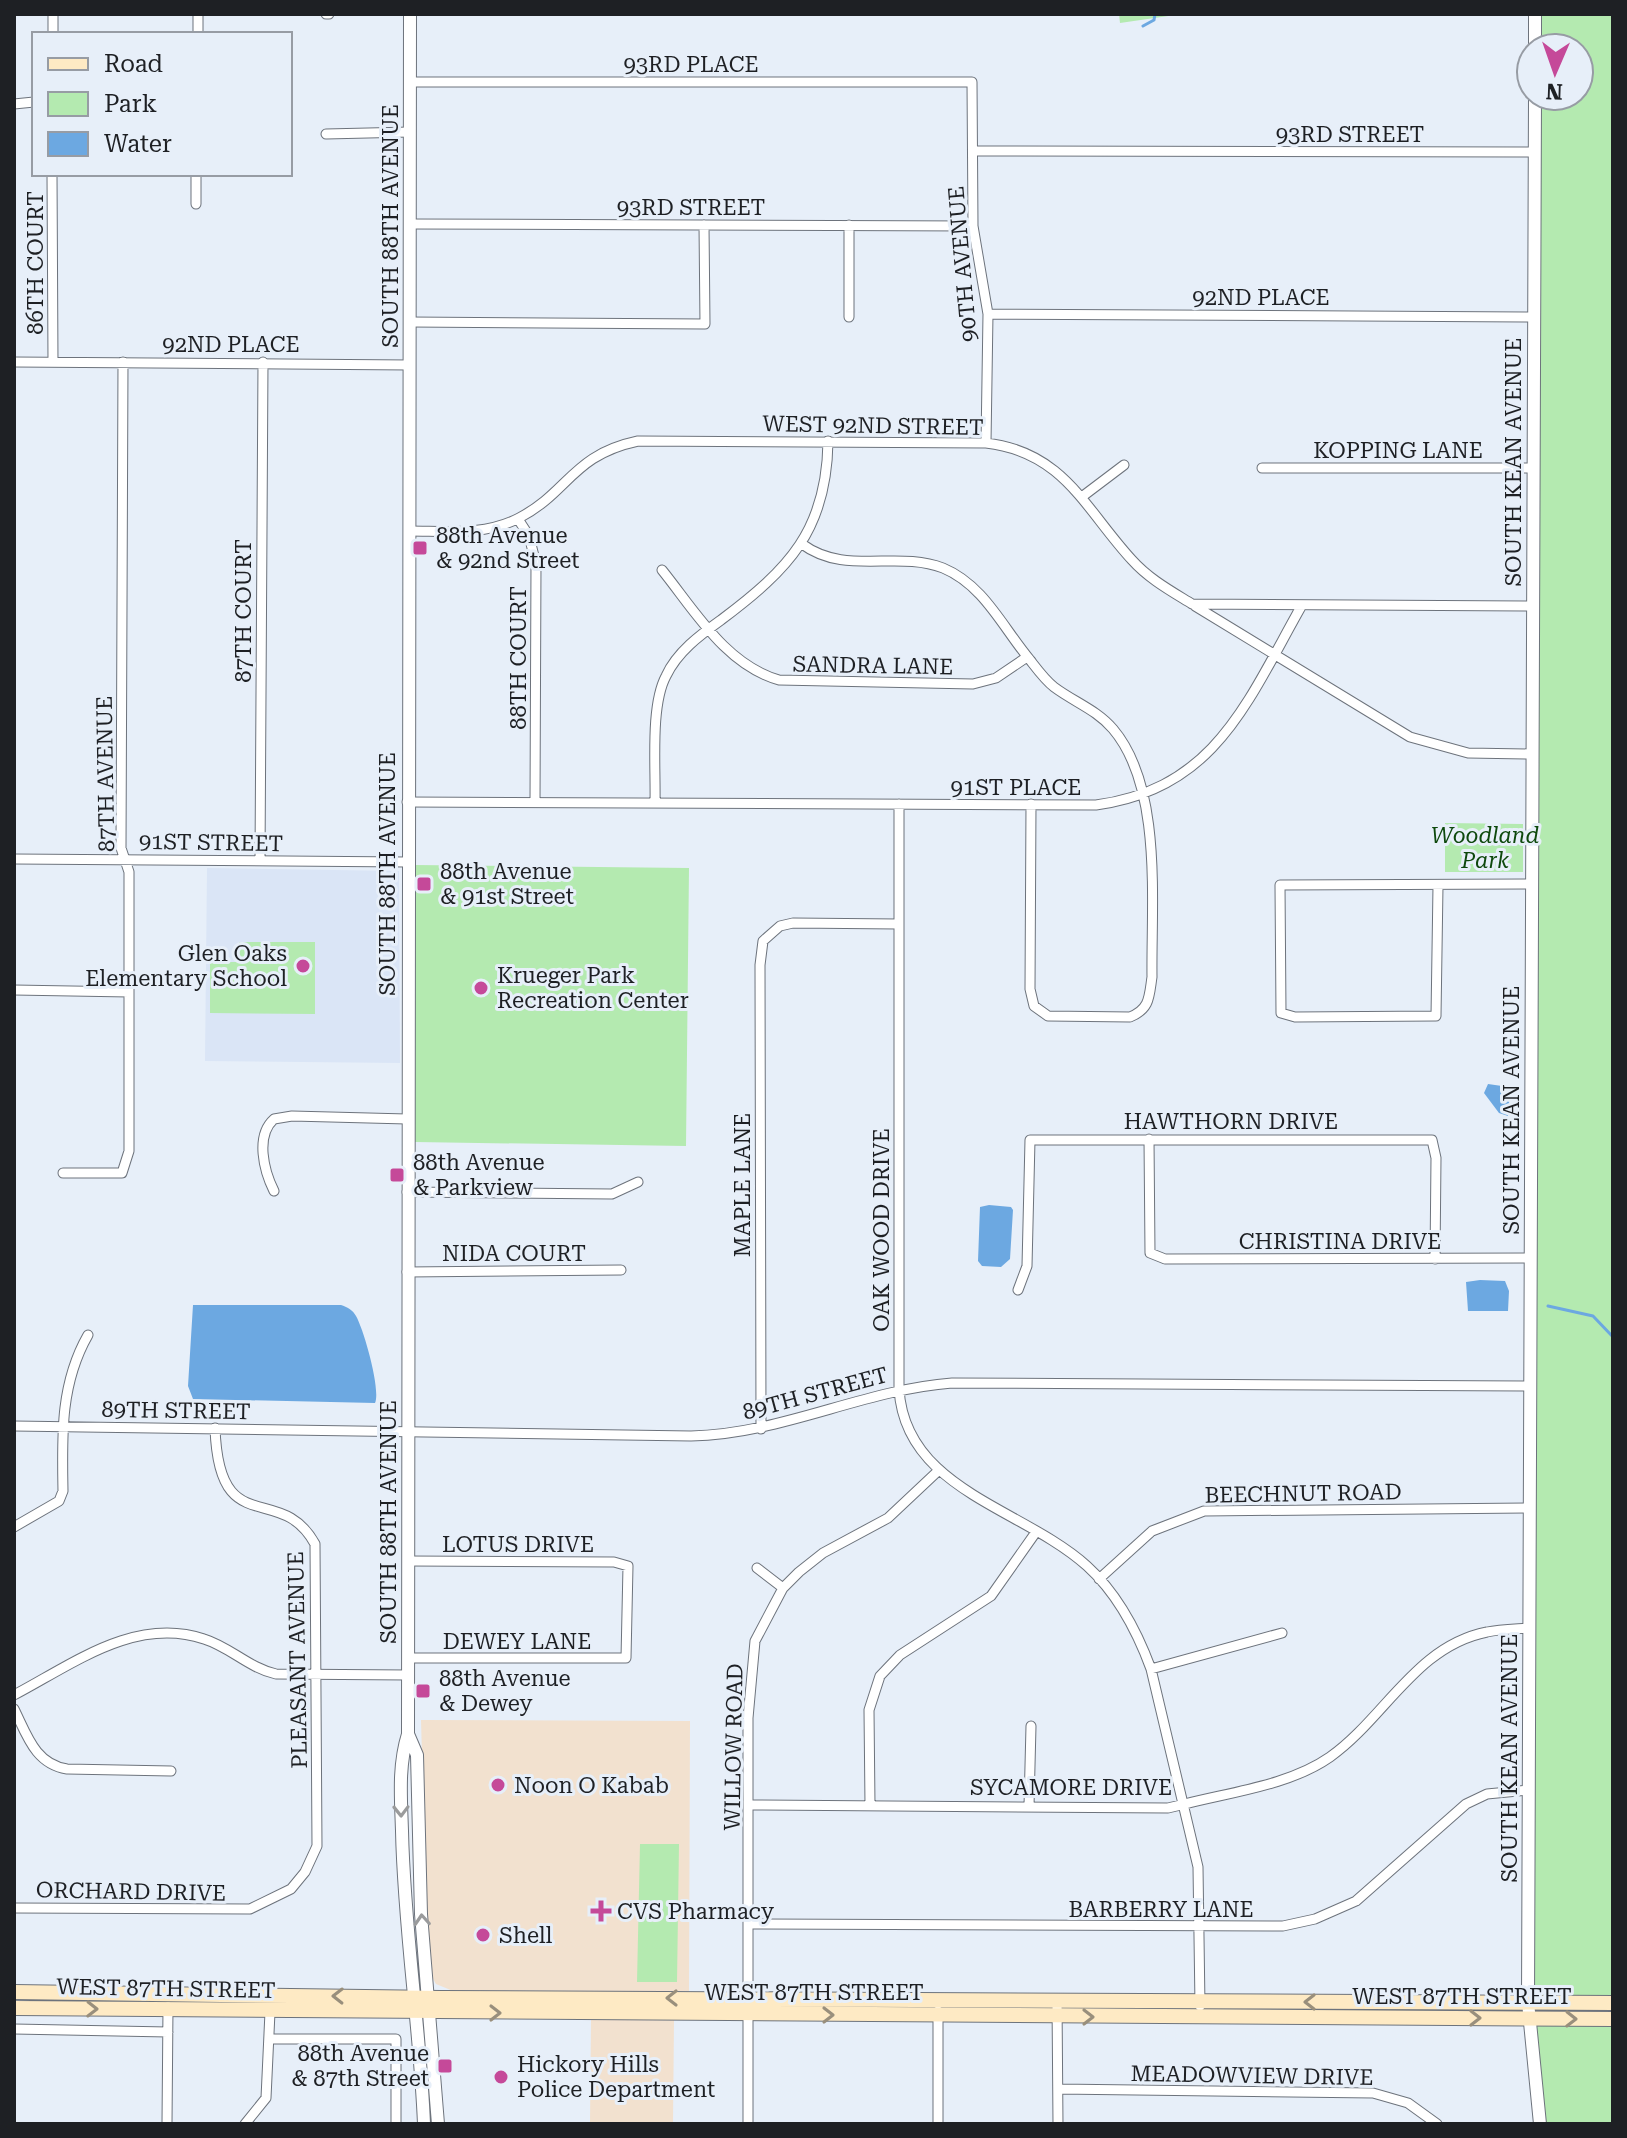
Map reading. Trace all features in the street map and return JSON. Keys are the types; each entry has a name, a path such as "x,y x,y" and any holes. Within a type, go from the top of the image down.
{"main road":[{"name":"WEST 87TH STREET","path":"14,1992 169,1994 750,2014 1613,2019"},
{"name":"WEST 87TH STREET","path":"14,2008 270,2012 422,2005 750,1998 1613,2003"}],"street":[{"name":"SOUTH 88TH AVENUE","path":"410,14 408,1734 400,1758 403,1876 438,2124"},
{"name":"93RD PLACE","path":"410,82 972,82"},
{"name":"90TH AVENUE","path":"972,82 973,226 988,314 986,443"},
{"name":"SOUTH KEAN AVENUE","path":"1535,112 1528,2018 1540,2124"},
{"path":"326,134 410,132"},
{"name":"93RD STREET","path":"973,151 1535,152"},
{"name":"86TH COURT","path":"14,362 53,362 52,176"},
{"path":"196,176 196,204"},
{"name":"93RD STREET","path":"410,224 973,226"},
{"path":"410,322 705,324 704,225"},
{"path":"849,225 849,317"},
{"name":"92ND PLACE","path":"988,314 1534,317"},
{"name":"92ND PLACE","path":"53,362 410,365"},
{"name":"87TH AVENUE","path":"63,1173 122,1173 129,1151 129,872 121,848 123,362"},
{"name":"87TH COURT","path":"260,860 263,362"},
{"path":"655,803 661,687 673,662 710,628 755,594 802,544 823,496 828,441"},
{"name":"WEST 92ND STREET","path":"409,531 483,530 518,519 588,459 626,444 828,441 986,443 1035,457 1057,471 1083,496 1145,573 1274,655"},
{"path":"1083,496 1124,465"},
{"name":"KOPPING LANE","path":"1262,468 1533,468"},
{"name":"88TH COURT","path":"518,519 529,536 536,564 535,802"},
{"path":"802,544 835,560 901,561 942,568 980,594 1052,686 1097,714 1114,730 1132,762 1151,839 1152,977 1149,1002 1142,1012 1130,1017 1048,1016 1034,1006 1030,989 1031,804"},
{"name":"SANDRA LANE","path":"662,570 744,665 767,677 791,682 973,684 996,678 1027,657"},
{"path":"1192,604 1533,606"},
{"path":"1302,605 1274,655 1410,737 1468,753 1532,754"},
{"name":"91ST PLACE","path":"407,802 1096,805 1142,796 1185,775 1223,738 1274,655"},
{"name":"OAK WOOD DRIVE","path":"899,804 899,1389 909,1434 938,1471 1066,1550 1099,1579 1131,1622 1151,1669 1198,1867 1200,2017"},
{"name":"91ST STREET","path":"14,859 407,862"},
{"path":"1438,886 1436,1016 1295,1017 1281,1013 1280,885 1532,884"},
{"path":"754,934 763,941 780,926 793,923 898,924"},
{"name":"MAPLE LANE","path":"761,1429 760,965 763,941"},
{"path":"14,990 129,992"},
{"path":"274,1191 265,1172 264,1136 274,1119 292,1116 407,1119"},
{"name":"CHRISTINA DRIVE","path":"1149,1139 1150,1253 1176,1260 1531,1258"},
{"name":"HAWTHORN DRIVE","path":"1018,1290 1027,1266 1030,1140 1432,1140 1436,1158 1435,1259"},
{"path":"407,1192 612,1194 638,1182"},
{"name":"NIDA COURT","path":"407,1272 621,1270"},
{"path":"14,1527 59,1501 63,1491 62,1426 69,1381 88,1335"},
{"name":"89TH STREET","path":"14,1426 691,1436 761,1429 899,1389 965,1383 1530,1386"},
{"name":"PLEASANT AVENUE","path":"215,1428 218,1468 230,1491 251,1506 295,1520 315,1544 317,1846 305,1872 291,1889"},
{"name":"WILLOW ROAD","path":"748,2124 748,1718 752,1655 765,1617 783,1588 823,1553 888,1518 938,1471"},
{"name":"BEECHNUT ROAD","path":"1099,1579 1152,1531 1204,1511 1530,1508"},
{"path":"870,1805 869,1710 880,1676 900,1655 991,1596 1036,1532"},
{"name":"LOTUS DRIVE","path":"408,1561 614,1562 628,1566 626,1658"},
{"path":"757,1568 783,1588"},
{"name":"SYCAMORE DRIVE","path":"750,1805 1168,1808 1287,1777 1316,1766 1345,1746 1433,1656 1477,1635 1529,1628"},
{"path":"14,1695 112,1644 150,1631 183,1633 208,1640 266,1671 318,1675 408,1675"},
{"path":"1151,1669 1282,1633"},
{"name":"DEWEY LANE","path":"408,1658 626,1658"},
{"path":"14,1709 37,1754 50,1765 67,1769 171,1771"},
{"path":"1029,1806 1031,1726"},
{"name":"BARBERRY LANE","path":"750,1924 1283,1926 1332,1912 1356,1901 1459,1808 1487,1794 1529,1790"},
{"name":"ORCHARD DRIVE","path":"14,1908 238,1911 264,1904 291,1889"},
{"path":"167,2124 169,1994"},
{"path":"938,2000 938,2124"},
{"path":"1057,2001 1058,2124"},
{"name":"SOUTH 88TH AVENUE","path":"422,2005 424,2123"},
{"path":"245,2124 266,2098 270,2012"},
{"path":"14,2029 168,2032"},
{"path":"269,2039 396,2039 396,2124"},
{"name":"MEADOWVIEW DRIVE","path":"1058,2089 1373,2093 1408,2103 1437,2124"}],"shaded area":[{"name":"Glen Oaks Elementary School","path":"207,868 399,871 400,1063 205,1061"},
{"path":"421,1720 690,1721 689,1991 453,1991 436,1984 432,1977 426,1901"},
{"path":"591,2020 674,2020 673,2124 590,2124"}],"green space":[{"path":"1119,14 1182,14 1120,23"},
{"path":"1534,14 1613,14 1613,2009 1559,2011 1558,2024 1613,2026 1613,2124 1541,2124 1531,2011 1534,112 1595,112 1595,32 1534,32"},
{"name":"Woodland Park","path":"1445,823 1523,824 1523,872 1445,872"},
{"path":"415,865 689,868 686,1146 415,1142"},
{"path":"239,942 315,942 315,1014 210,1013 210,962 239,962"},
{"path":"640,1844 679,1844 677,1982 637,1982"}],"water":[{"path":"1488,1084 1510,1091 1508,1116 1499,1113 1484,1093"},
{"path":"980,1207 1011,1207 1013,1210 1010,1259 1001,1267 982,1266 978,1261"},
{"path":"1505,1281 1509,1291 1508,1311 1468,1311 1466,1282"},
{"path":"193,1305 341,1305 348,1308 356,1316 367,1346 376,1386 375,1403 193,1399 188,1386"}],"waterway":[{"path":"1143,26 1154,20 1155,14"},
{"path":"1548,1306 1593,1316 1613,1337"}],"place":[{"name":"88th Avenue & 92nd Street","path":"420,548"},
{"name":"88th Avenue & 91st Street","path":"424,884"},
{"name":"Glen Oaks Elementary School","path":"303,966"},
{"name":"Krueger Park Recreation Center","path":"481,988"},
{"name":"88th Avenue & Parkview","path":"397,1175"},
{"name":"88th Avenue & Dewey","path":"423,1691"},
{"name":"Noon O Kabab","path":"498,1785"},
{"name":"CVS Pharmacy","path":"601,1911"},
{"name":"Shell","path":"483,1935"},
{"name":"88th Avenue & 87th Street","path":"445,2066"},
{"name":"Hickory Hills Police Department","path":"501,2077"}]}
